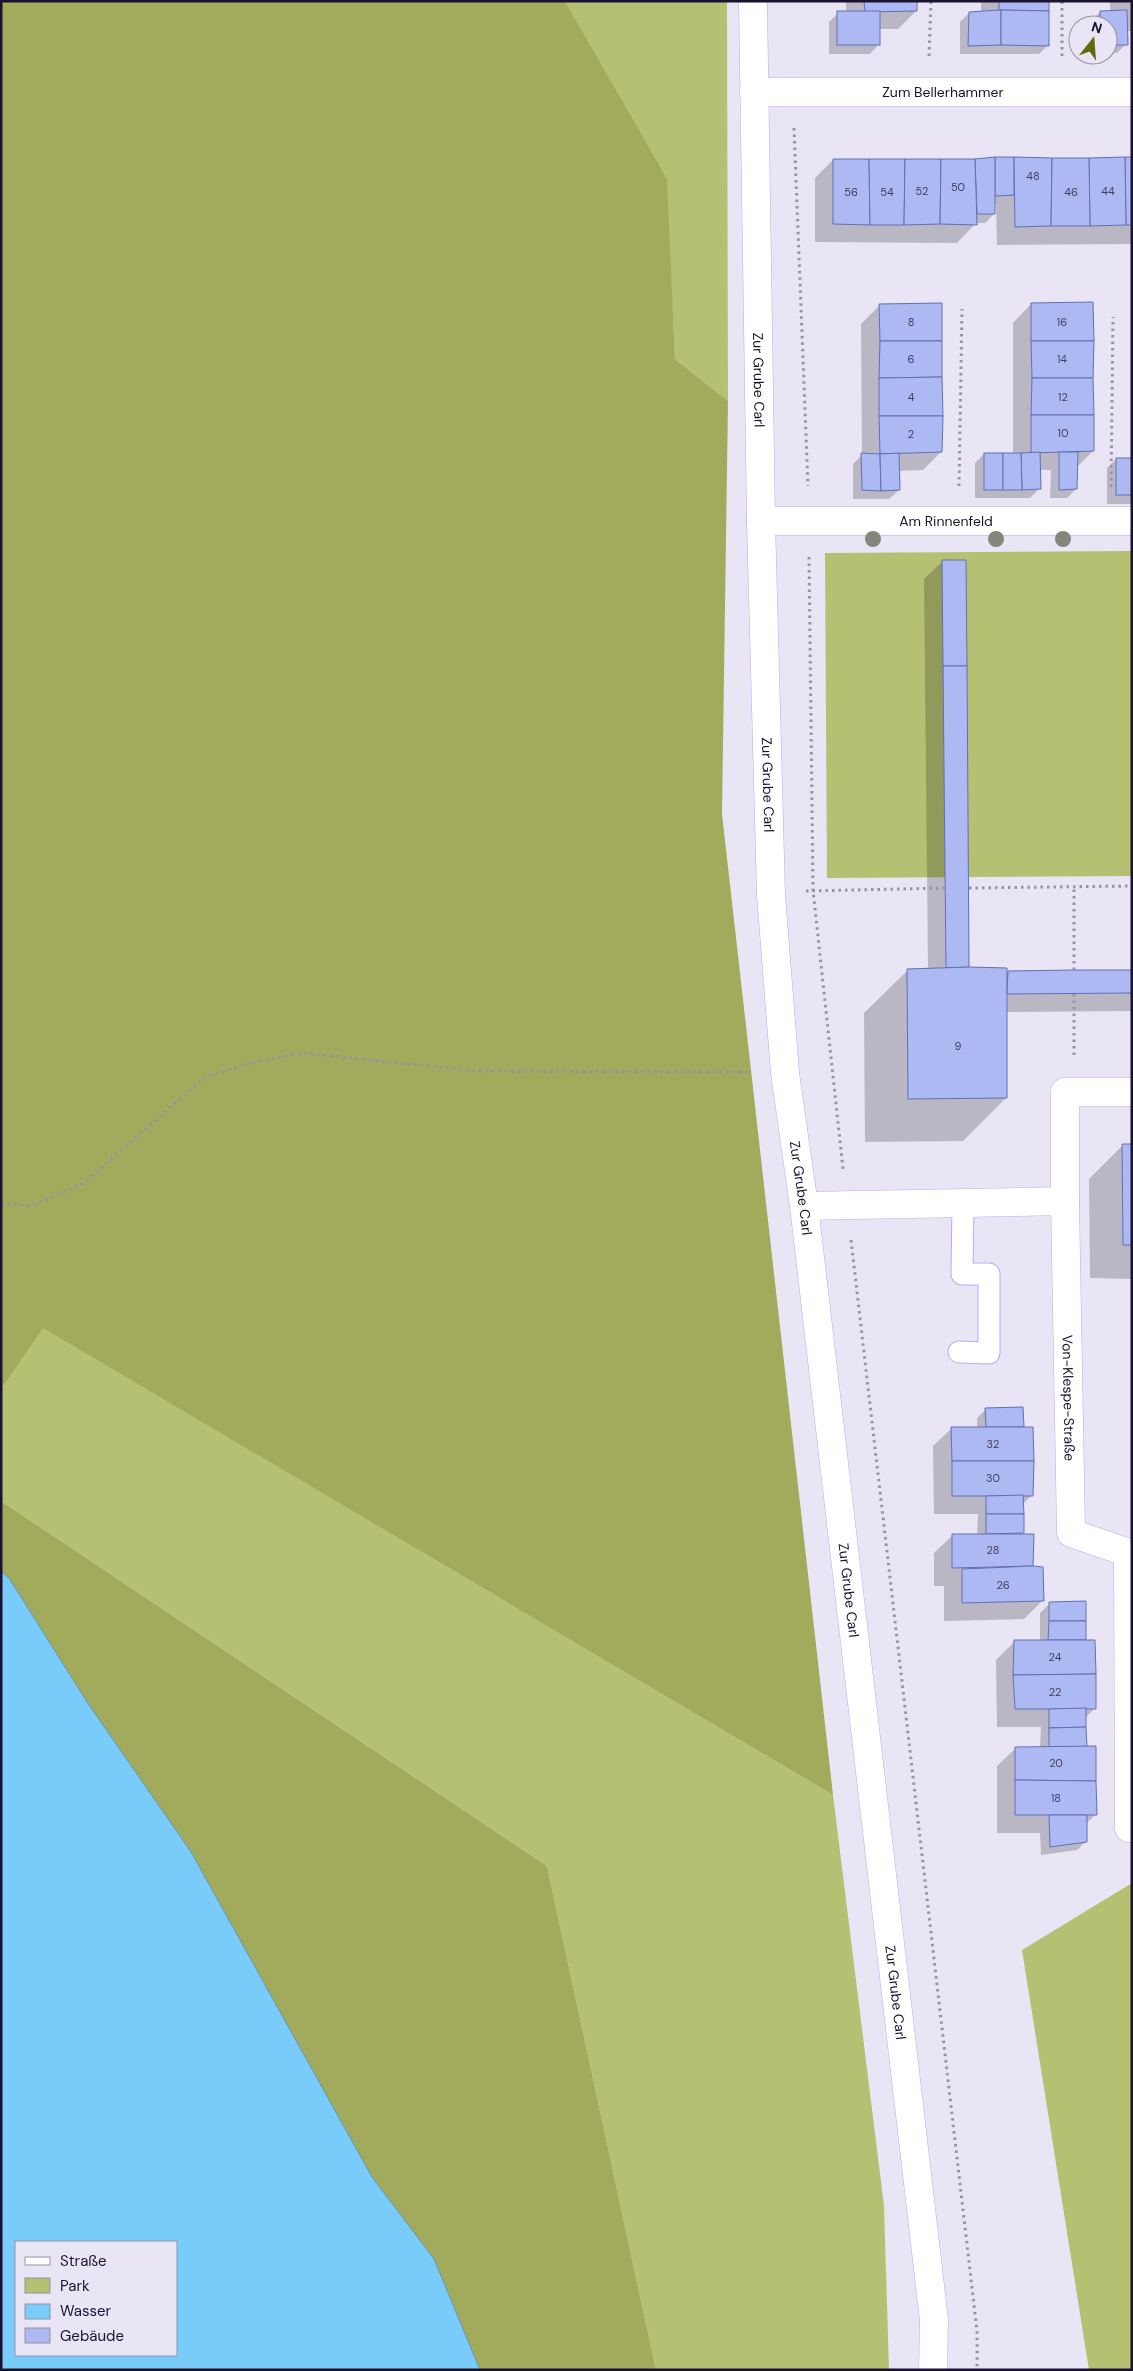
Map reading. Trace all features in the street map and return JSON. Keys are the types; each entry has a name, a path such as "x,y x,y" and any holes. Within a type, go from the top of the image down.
{"street":[{"name":"Zur Grube Carl","path":"753,1 761,521 771,895 785,1074 804,1206 934,2320 933,2370"},
{"name":"Zum Bellerhammer","path":"754,92 1132,92"},
{"name":"Am Rinnenfeld","path":"761,521 1121,521"},
{"name":"Von-Klespe-Straße","path":"1074,1092 1065,1092 1071,1533 1130,1554 1129,1828"},
{"path":"1074,1092 1132,1092"},
{"path":"804,1206 1065,1201"}],"lane":[{"path":"959,1352 989,1353 989,1274 962,1274 963,1203"}],"path":[{"path":"928,92 931,1"},
{"path":"1062,1 1062,92"},
{"path":"958,521 962,309"},
{"path":"1113,317 1121,521"},
{"path":"1074,886 1074,970"},
{"path":"969,888 1132,886"},
{"path":"771,895 813,890 946,888"},
{"path":"1074,994 1074,1092"},
{"path":"1,1204 31,1206 84,1183 205,1077 258,1061 302,1053 478,1071 785,1074"}],"green space":[{"path":"1,1 565,1 667,179 675,359 728,401 722,814 833,1795 43,1328 1,1389"},
{"path":"565,1 727,1 728,401 675,359 666,179"},
{"path":"1132,551 1132,876 827,878 825,553"},
{"path":"42,1327 833,1795 884,2206 889,2370 656,2370 547,1866 1,1501 1,1389"},
{"path":"1,1501 547,1866 656,2370 480,2370 434,2259 372,2177 191,1852 87,1702 9,1578 1,1571"},
{"path":"1132,1883 1132,2370 1089,2370 1022,1950"}],"water":[{"path":"1,1571 9,1578 87,1702 191,1852 372,2177 434,2259 480,2370 1,2370"}],"building":[{"path":"864,1 917,1 917,11 865,12"},
{"path":"999,1 1049,1 1049,11 999,10"},
{"path":"1001,10 1001,45 968,46 969,12"},
{"path":"1001,10 1049,11 1049,46 1001,45"},
{"path":"1127,10 1128,45 1118,45 1118,15 1100,15 1100,11"},
{"path":"837,11 880,11 880,45 837,45"},
{"path":"995,157 1014,157 1014,195 995,196"},
{"path":"995,157 995,214 977,214 975,159"},
{"path":"1014,157 1052,158 1051,226 1015,227"},
{"path":"1125,157 1132,157 1132,225 1126,225"},
{"path":"1125,157 1126,225 1090,226 1089,158"},
{"path":"1052,158 1089,158 1090,226 1051,226"},
{"path":"833,159 869,159 870,225 833,224"},
{"path":"869,159 905,159 904,225 870,225"},
{"path":"905,159 941,159 940,224 904,225"},
{"path":"941,159 975,159 977,225 940,224"},
{"path":"1093,302 1094,341 1031,341 1031,303"},
{"path":"942,303 942,341 880,341 879,304"},
{"path":"880,341 942,341 942,377 879,378"},
{"path":"1031,341 1094,341 1093,378 1032,378"},
{"path":"942,377 943,416 879,416 879,378"},
{"path":"1032,378 1093,378 1094,415 1031,415"},
{"path":"1031,415 1094,415 1094,451 1031,453"},
{"path":"879,416 943,416 942,452 880,454"},
{"path":"1040,452 1041,489 1022,490 1021,453"},
{"path":"1059,452 1078,452 1077,489 1059,490"},
{"path":"861,453 880,454 881,491 862,490"},
{"path":"899,453 900,490 881,491 880,454"},
{"path":"984,453 1003,453 1003,490 984,490"},
{"path":"1003,453 1021,453 1022,490 1003,490"},
{"path":"1116,458 1132,458 1132,495 1116,495"},
{"path":"942,560 966,560 967,666 943,666"},
{"path":"943,666 967,666 969,967 946,968"},
{"path":"1007,968 1007,1098 908,1099 907,969"},
{"path":"1132,970 1132,993 1007,994 1008,971"},
{"path":"1122,1144 1132,1144 1132,1245 1123,1245"},
{"path":"1023,1407 1024,1427 986,1427 985,1408"},
{"path":"951,1427 1033,1427 1034,1461 952,1461"},
{"path":"952,1461 1034,1461 1033,1496 952,1496"},
{"path":"1023,1495 1024,1514 986,1514 986,1496"},
{"path":"986,1514 1024,1514 1024,1533 986,1534"},
{"path":"952,1534 1034,1534 1033,1566 952,1568"},
{"path":"1043,1567 1044,1601 962,1603 962,1569"},
{"path":"1086,1601 1086,1621 1049,1621 1049,1602"},
{"path":"1049,1621 1086,1621 1086,1640 1048,1640"},
{"path":"1014,1640 1095,1640 1096,1674 1013,1675"},
{"path":"1096,1674 1096,1709 1015,1709 1013,1675"},
{"path":"1086,1708 1086,1727 1049,1728 1049,1709"},
{"path":"1086,1727 1087,1747 1049,1747 1049,1728"},
{"path":"1096,1746 1096,1781 1015,1780 1015,1747"},
{"path":"1015,1780 1096,1781 1097,1815 1015,1815"},
{"path":"1049,1815 1087,1815 1087,1842 1050,1847"}]}
